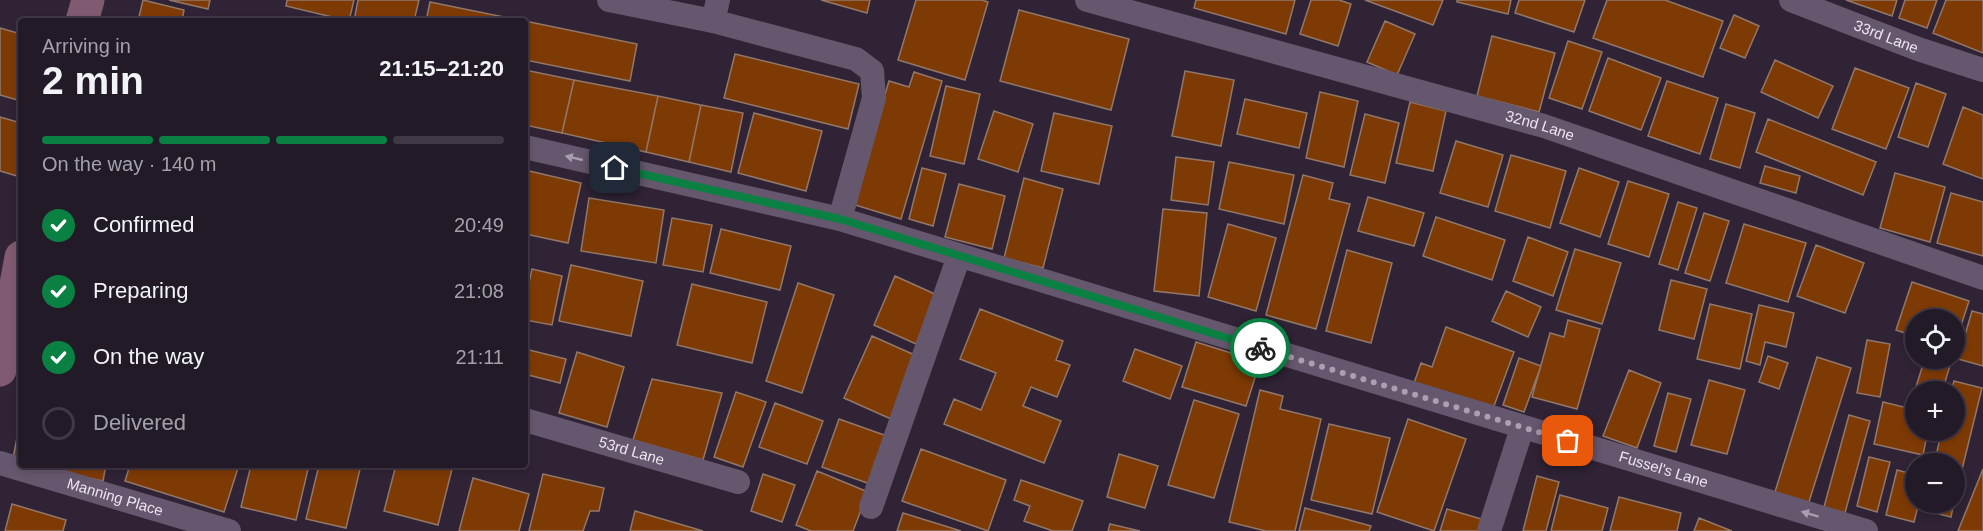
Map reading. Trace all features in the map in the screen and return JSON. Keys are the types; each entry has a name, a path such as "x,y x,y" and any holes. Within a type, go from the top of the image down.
{"street":[{"path":"83,18 88,0"},
{"path":"609,0 715,11 856,59 872,71 874,98 840,219"},
{"name":"32nd Lane","path":"1087,0 1544,126 1983,278"},
{"name":"33rd Lane","path":"1791,0 1918,49 1983,70"},
{"name":"Fussel's Lane","path":"528,148 840,219 1866,531"},
{"path":"871,507 959,256"},
{"path":"0,370 15,269"},
{"name":"53rd Lane","path":"528,421 738,482"},
{"path":"1489,531 1522,428"},
{"name":"Manning Place","path":"0,464 229,531"}],"building":[{"path":"143,0 184,10 183,18 139,18"},
{"path":"169,0 210,0 208,9"},
{"path":"287,0 354,0 350,18 336,18 286,6"},
{"path":"358,0 419,0 415,18 355,18"},
{"path":"821,0 870,0 867,13"},
{"path":"916,0 982,0 988,2 965,80 898,60"},
{"path":"1196,0 1295,0 1286,34 1194,8"},
{"path":"1311,0 1339,0 1351,4 1338,46 1300,34"},
{"path":"1365,0 1443,0 1433,25"},
{"path":"1457,0 1511,0 1508,14 1457,2"},
{"path":"1519,0 1585,0 1574,32 1515,13"},
{"path":"1607,0 1665,0 1723,21 1703,77 1593,38"},
{"path":"1846,0 1897,0 1892,16"},
{"path":"1905,0 1937,0 1927,28 1899,18"},
{"path":"1946,0 1983,0 1983,53 1933,33"},
{"path":"430,2 508,18 427,18"},
{"path":"1019,10 1129,39 1111,110 1000,81"},
{"path":"1734,15 1759,26 1745,58 1720,48"},
{"path":"1385,21 1415,34 1397,75 1367,62"},
{"path":"528,22 637,44 630,81 528,61"},
{"path":"0,28 18,33 18,100 0,95"},
{"path":"1492,36 1555,53 1539,112 1477,96"},
{"path":"1568,41 1602,52 1582,109 1549,98"},
{"path":"735,54 859,84 848,129 724,98"},
{"path":"1608,58 1661,78 1641,130 1589,111"},
{"path":"1775,60 1833,86 1818,118 1761,92"},
{"path":"1855,68 1909,88 1886,149 1832,129"},
{"path":"528,71 574,80 562,133 528,126"},
{"path":"1185,71 1234,80 1221,146 1172,136"},
{"path":"914,72 942,81 901,219 852,204 889,81 909,87"},
{"path":"574,80 658,96 646,152 562,133"},
{"path":"1667,81 1718,98 1700,154 1648,136"},
{"path":"1916,83 1946,94 1928,147 1898,137"},
{"path":"946,86 980,94 964,164 930,156"},
{"path":"1320,92 1358,101 1344,167 1306,158"},
{"path":"658,96 701,105 689,162 646,152"},
{"path":"1245,99 1307,113 1299,148 1237,134"},
{"path":"1410,102 1446,111 1433,171 1396,163"},
{"path":"1726,104 1755,113 1740,168 1710,159"},
{"path":"701,105 743,113 731,172 689,162"},
{"path":"1963,107 1983,115 1983,179 1943,164"},
{"path":"994,111 1033,124 1018,172 978,159"},
{"path":"754,113 822,131 806,191 738,173"},
{"path":"1054,113 1112,126 1099,184 1041,171"},
{"path":"1365,114 1399,123 1385,183 1350,175"},
{"path":"0,117 18,122 18,172 17,176 0,171"},
{"path":"1768,119 1876,162 1863,195 1756,152"},
{"path":"1456,141 1503,155 1488,207 1440,193"},
{"path":"1511,155 1566,171 1550,228 1495,211"},
{"path":"1176,157 1214,162 1208,205 1171,200"},
{"path":"1229,162 1294,175 1284,224 1219,209"},
{"path":"1765,166 1800,176 1796,193 1760,183"},
{"path":"922,168 946,174 933,226 909,219"},
{"path":"1579,168 1619,182 1600,237 1560,223"},
{"path":"528,171 581,183 568,243 528,235"},
{"path":"1895,173 1945,187 1930,242 1880,228"},
{"path":"1303,175 1333,183 1329,199 1350,204 1316,329 1266,315"},
{"path":"1024,178 1063,189 1043,268 1004,258"},
{"path":"1628,181 1669,194 1649,257 1608,244"},
{"path":"959,184 1005,196 992,249 945,237"},
{"path":"1951,193 1983,202 1983,256 1937,243"},
{"path":"1368,197 1424,213 1414,246 1358,231"},
{"path":"589,198 664,210 656,263 581,251"},
{"path":"1678,202 1697,208 1678,270 1659,264"},
{"path":"1163,209 1207,213 1199,296 1154,291"},
{"path":"1704,213 1729,221 1710,281 1685,273"},
{"path":"1436,217 1505,240 1492,280 1423,256"},
{"path":"672,218 712,225 703,272 663,265"},
{"path":"1228,224 1276,238 1256,311 1208,297"},
{"path":"1744,224 1806,243 1788,302 1726,283"},
{"path":"721,229 791,246 780,290 710,273"},
{"path":"1528,237 1568,252 1553,296 1513,281"},
{"path":"1816,245 1864,263 1845,313 1797,296"},
{"path":"1575,249 1621,263 1602,324 1556,310"},
{"path":"1347,250 1392,263 1371,343 1326,331"},
{"path":"571,265 643,281 631,336 559,321"},
{"path":"532,269 562,276 552,325 528,321 528,288"},
{"path":"895,276 937,295 916,344 874,325"},
{"path":"1671,280 1707,289 1694,339 1659,330"},
{"path":"1912,282 1969,301 1965,313 1965,309 1905,309 1905,333 1896,330"},
{"path":"798,283 834,295 802,393 766,381"},
{"path":"692,284 767,302 752,363 677,345"},
{"path":"1506,291 1541,307 1528,337 1492,321"},
{"path":"1710,304 1752,314 1740,369 1697,359"},
{"path":"1759,305 1794,313 1786,347 1765,342 1760,365 1746,361"},
{"path":"980,309 1063,341 1056,360 1070,365 1057,397 1031,387 1023,406 1061,421 1044,463 944,424 954,399 981,410 996,373 960,359"},
{"path":"1972,311 1983,314 1983,366 1965,361 1965,335"},
{"path":"1568,320 1600,329 1577,409 1532,397 1550,333 1564,337"},
{"path":"1446,327 1514,352 1491,414 1413,386 1421,363 1432,367"},
{"path":"872,336 919,357 891,419 844,398"},
{"path":"1867,340 1890,344 1880,397 1857,393"},
{"path":"1196,342 1260,362 1246,406 1182,387"},
{"path":"1135,349 1182,366 1170,399 1123,381"},
{"path":"528,350 566,359 560,383 528,375"},
{"path":"577,352 624,367 607,427 559,413"},
{"path":"1768,356 1788,363 1779,389 1759,382"},
{"path":"1817,357 1851,368 1808,505 1774,495"},
{"path":"1519,358 1541,366 1524,412 1503,405"},
{"path":"1922,369 1949,369 1945,381 1918,381"},
{"path":"1629,370 1661,383 1637,448 1603,436"},
{"path":"652,379 722,393 703,460 633,440"},
{"path":"1709,380 1745,390 1727,454 1691,445"},
{"path":"1965,384 1982,388 1965,457 1965,453 1937,453 1939,441 1965,441"},
{"path":"1260,390 1283,396 1280,409 1321,419 1295,531 1266,531 1229,522"},
{"path":"736,392 766,402 743,467 714,457"},
{"path":"1668,393 1691,399 1676,452 1654,446"},
{"path":"1194,400 1239,414 1214,498 1168,485"},
{"path":"1883,402 1905,407 1905,441 1926,441 1923,453 1874,444"},
{"path":"775,403 823,421 807,464 759,447"},
{"path":"1849,415 1870,421 1845,513 1824,507"},
{"path":"839,419 887,436 870,484 822,467"},
{"path":"1408,419 1466,439 1434,531 1377,512"},
{"path":"1329,424 1390,438 1372,514 1311,500"},
{"path":"18,433 18,464 12,463"},
{"path":"921,449 1006,480 988,531 902,501"},
{"path":"1119,454 1158,466 1145,508 1107,497"},
{"path":"1869,457 1890,462 1877,512 1857,506"},
{"path":"37,468 105,468 103,481"},
{"path":"129,468 238,468 224,512 125,481"},
{"path":"250,468 308,468 296,520 241,507"},
{"path":"318,468 360,468 346,528 306,519"},
{"path":"395,468 452,468 438,525 384,511"},
{"path":"1983,469 1983,531 1958,531"},
{"path":"1897,470 1905,472 1905,513 1916,513 1914,522 1886,515"},
{"path":"817,471 868,492 853,531 811,531 796,525"},
{"path":"543,474 604,488 599,511 590,511 583,531 529,531"},
{"path":"763,474 795,485 782,522 751,511"},
{"path":"1537,476 1559,482 1546,531 1523,531"},
{"path":"473,478 529,494 519,531 459,531"},
{"path":"1021,480 1083,501 1072,531 1053,531 1024,521 1030,506 1014,500"},
{"path":"1560,495 1608,508 1602,531 1551,531"},
{"path":"1619,497 1681,513 1677,531 1610,531"},
{"path":"12,504 66,520 63,531 5,531"},
{"path":"1305,508 1371,526 1369,531 1299,531"},
{"path":"1447,509 1485,520 1482,531 1440,531"},
{"path":"635,511 703,531 630,531"},
{"path":"903,513 961,531 897,531"},
{"path":"1935,513 1952,513 1951,517"},
{"path":"1699,518 1732,531 1694,531"},
{"path":"1110,524 1140,531 1108,531"}],"way so far":[{"path":"1260,348 1568,441"}],"route":[{"path":"615,168 840,219 1260,348"}]}
